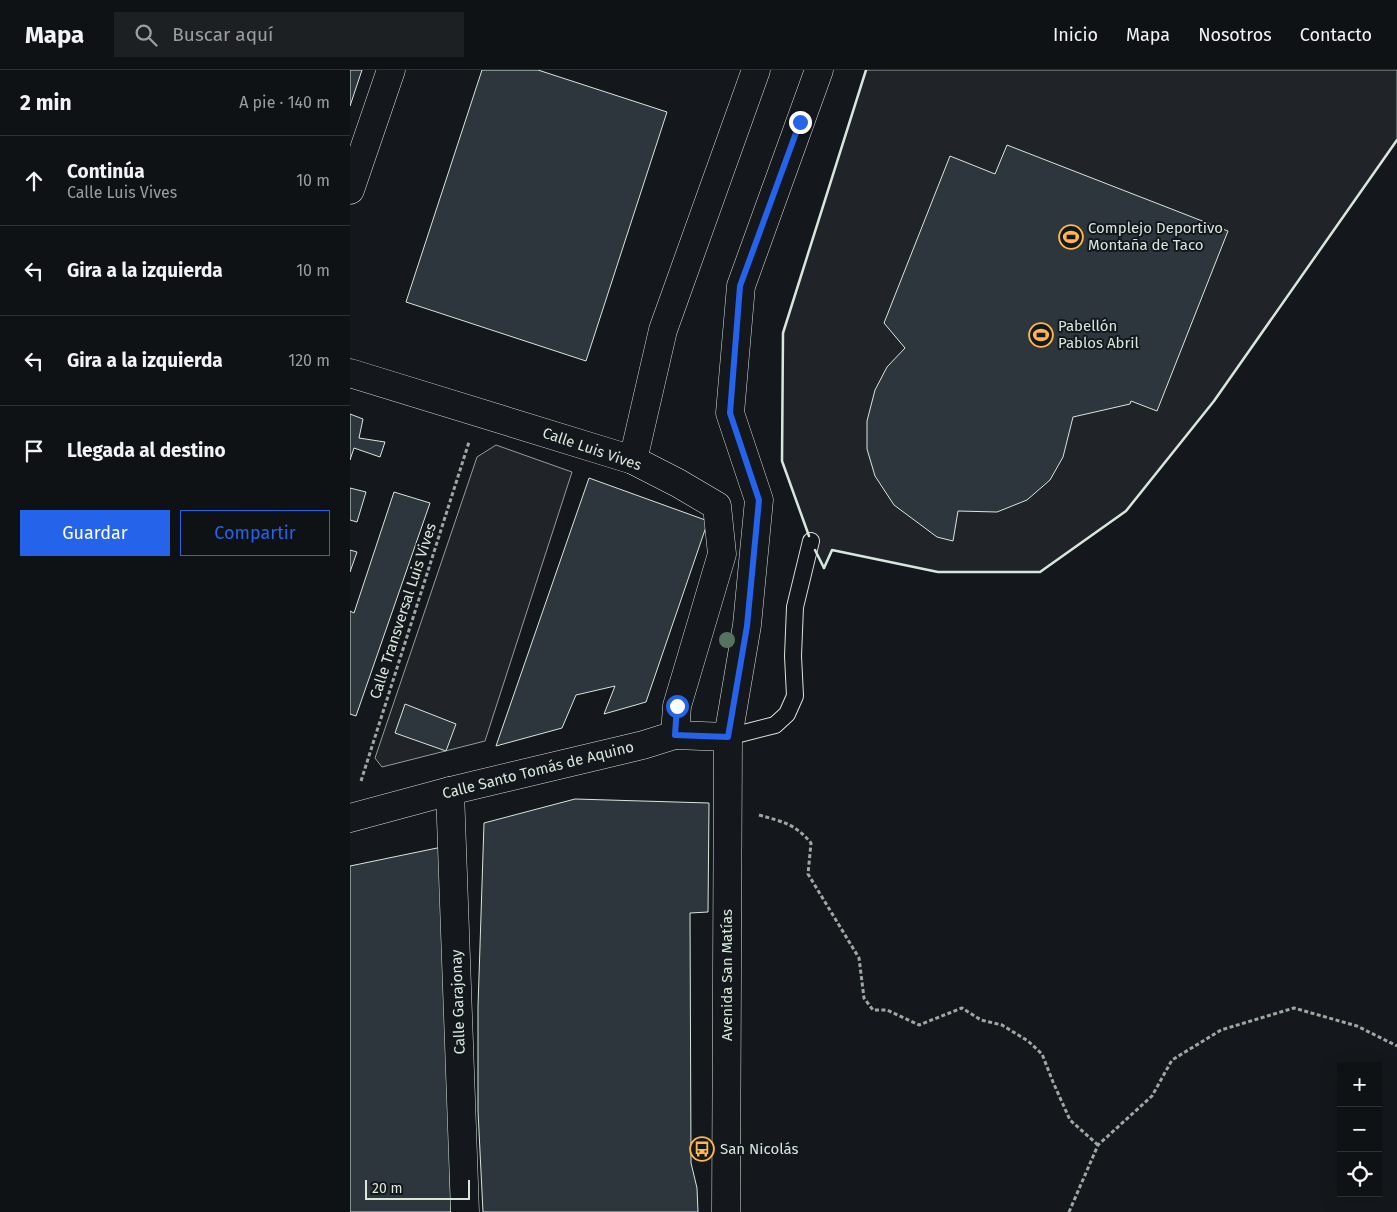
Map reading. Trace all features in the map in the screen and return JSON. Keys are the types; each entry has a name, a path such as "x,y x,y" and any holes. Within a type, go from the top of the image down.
{"street":[{"path":"350,190 390,70"},
{"path":"633,460 664,330 756,70"},
{"name":"Avenida San Matías","path":"726,1212 728,737 747,626 759,500 730,413 740,286 819,70"},
{"name":"Calle Luis Vives","path":"350,373 633,460 717,506 722,554 677,706 675,735"},
{"name":"Calle Santo Tomás de Aquino","path":"350,818 450,791 643,745 675,735 728,737"},
{"name":"Calle Garajonay","path":"450,791 465,1212"}],"lane":[{"path":"728,737 775,725 787,714 795,696 793,656 795,607 811,541"}],"path":[{"name":"Calle Transversal Luis Vives","path":"359,789 478,412"},
{"path":"727,806 785,822 801,831 810,843 808,874 859,958 864,998 873,1010 887,1010 919,1025 962,1008 981,1020 1002,1025 1028,1040 1042,1054 1070,1120 1098,1145"},
{"path":"1069,1212 1098,1145 1152,1096 1172,1060 1221,1030 1294,1008 1357,1026 1397,1046"}],"shaded area":[{"name":"Complejo Deportivo Montaña de Taco","path":"866,70 1397,70 1397,140 1214,401 1126,511 1040,572 938,572 833,550 824,568 811,541 782,461 783,333"},
{"path":"496,445 572,472 485,741 382,767 375,758 477,457"}],"building":[{"path":"350,70 362,70 350,106"},
{"path":"482,70 538,70 667,112 586,361 406,302"},
{"name":"Pabellón Pablos Abril","path":"1007,145 1228,231 1157,411 1131,401 1130,404 1073,417 1063,457 1050,480 1027,500 997,512 958,511 953,541 937,537 894,505 875,476 867,449 867,421 875,390 887,367 905,348 884,323 950,156 995,174"},
{"path":"350,414 363,419 359,438 385,442 380,457 354,448 350,460"},
{"path":"589,478 708,521 646,702 604,714 615,686 576,695 562,728 496,746"},
{"path":"350,488 366,492 357,522 350,520"},
{"path":"394,492 430,503 356,716 350,714 350,611 354,613"},
{"path":"350,550 357,552 350,572"},
{"path":"405,704 456,724 446,751 395,733"},
{"path":"575,799 709,803 708,912 690,913 691,1163 697,1188 698,1212 483,1212 478,1111 478,1007 484,823"},
{"path":"442,847 451,1212 350,1212 350,866"}],"wall":[{"path":"809,536 782,461 783,333 866,70"},
{"path":"824,568 832,550 938,572 1040,572 1126,511 1214,401 1397,140"},
{"path":"815,550 824,568"}],"place":[{"name":"Complejo Deportivo Montaña de Taco","path":"1071,237"},
{"name":"Pabellón Pablos Abril","path":"1041,335"},
{"name":"San Nicolás","path":"702,1149"}],"route":[{"path":"677,706 675,735 728,737 747,626 759,500 730,413 740,286 800,122"}]}
